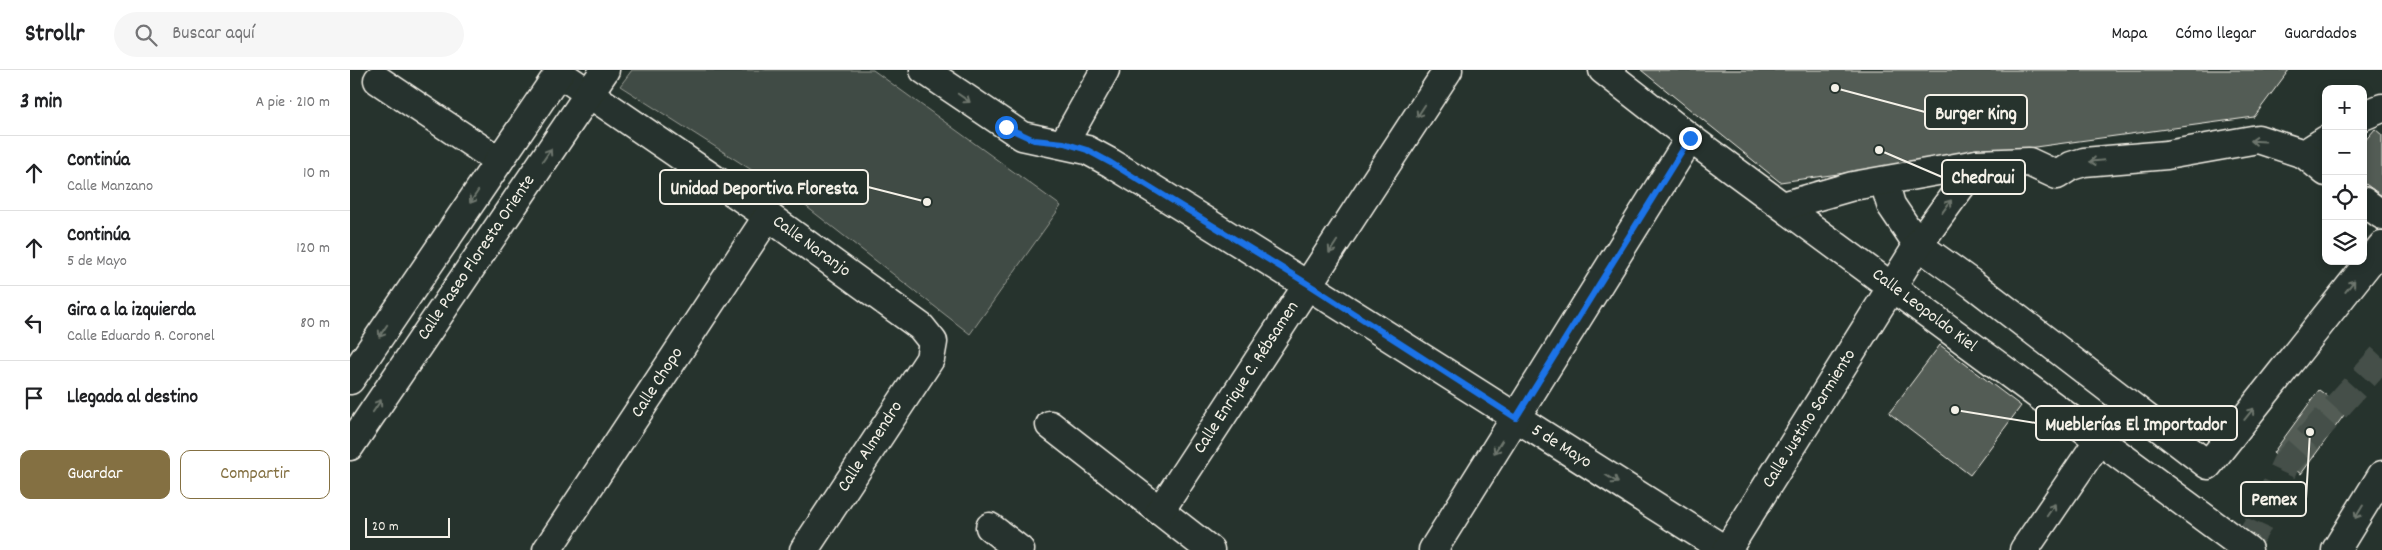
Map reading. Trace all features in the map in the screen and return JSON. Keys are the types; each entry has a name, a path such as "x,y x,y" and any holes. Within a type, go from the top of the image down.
{"street":[{"name":"Calle Paseo Floresta Oriente","path":"350,446 605,70"},
{"name":"5 de Mayo","path":"924,70 1022,136 1034,140 1064,143 1087,150 1111,163 1308,284 1726,550"},
{"path":"1064,143 1105,70"},
{"name":"Calle Enrique C. Rébsamen","path":"1160,511 1448,70"},
{"name":"Calle Leopoldo Kiel","path":"1603,70 1690,138 2248,550"},
{"name":"Calle Paseo Floresta Oriente","path":"350,380 560,72"},
{"name":"Calle Naranjo","path":"560,72 588,94 768,216 921,327 932,342"},
{"path":"378,80 499,161"},
{"path":"1433,550 1690,138"},
{"path":"1784,206 1853,186 1977,164 2029,162 2057,175 2071,166 2084,162 2167,155 2258,139 2315,147 2322,163"},
{"name":"Calle Justino Sarmiento","path":"1726,550 1894,288 1918,246 1977,164"},
{"path":"1884,181 1891,205 1918,246 2089,373 2208,466 2382,246"},
{"path":"2367,204 2382,214"},
{"name":"Calle Chopo","path":"547,550 768,216"},
{"name":"Calle Almendro","path":"804,550 930,359 932,342"},
{"path":"1050,425 1210,550"},
{"path":"2024,550 2099,440"},
{"path":"2336,550 2382,475"},
{"path":"990,527 1020,550"}],"shaded area":[{"path":"632,70 873,70 1061,206 970,334 794,197 620,86"}],"building":[{"path":"1641,70 2289,70 2254,117 1780,182"},
{"path":"2375,129 2382,135 2382,196 2367,185 2367,138"},
{"path":"1940,345 2021,406 1970,475 1889,413"},
{"path":"2319,390 2347,411 2301,474 2273,453"}],"tunnel":[{"path":"2244,547 2257,526 2286,463 2382,357"}],"place":[{"name":"Burger King","path":"1835,88"},
{"name":"Chedraui","path":"1879,150"},
{"name":"Unidad Deportiva Floresta","path":"927,202"},
{"name":"Mueblerías El Importador","path":"1955,410"},
{"name":"Pemex","path":"2310,432"}],"route":[{"path":"1006,127 1034,140 1064,143 1087,150 1111,163 1308,284 1516,418 1690,138"}]}
